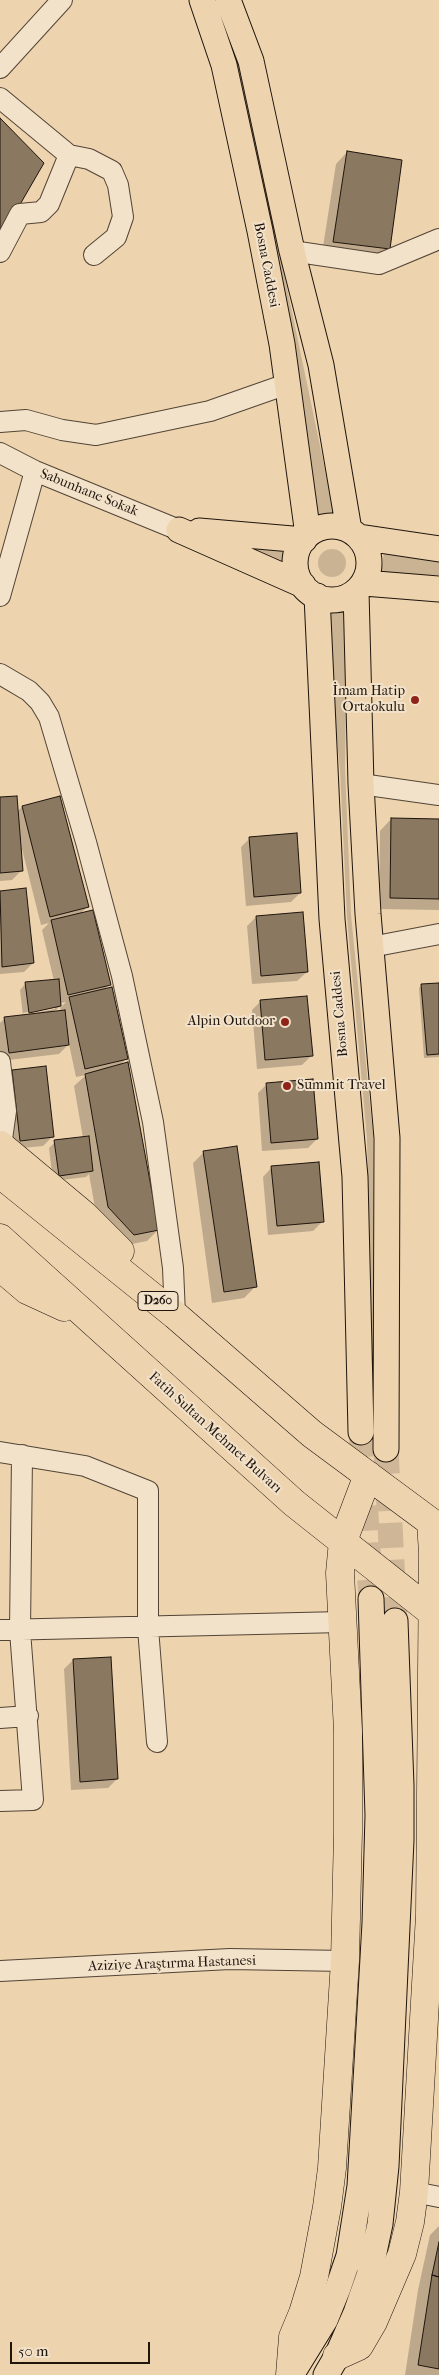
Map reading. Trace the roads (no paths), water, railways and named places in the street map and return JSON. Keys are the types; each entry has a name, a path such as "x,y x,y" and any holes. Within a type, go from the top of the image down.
{"highway":[{"path":"0,1146 84,1215 133,1265 171,1311"},
{"name":"D260","path":"0,1174 171,1311 312,1434 435,1525"},
{"name":"Fatih Sultan Mehmet Bulvarı","path":"0,1238 251,1466 435,1615"},
{"path":"0,1267 27,1290 86,1316"},
{"path":"291,2375 293,2337 303,2313 314,2277 327,2207 333,2158 345,1961 348,1773 340,1573 343,1541 368,1475"},
{"path":"331,2366 359,2346 373,2322 402,2254 410,2222 426,2195 430,1915 436,1776 433,1553 435,1525"}],"main road":[{"name":"Bosna Caddesi","path":"202,0 224,65 282,344 306,537"},
{"path":"228,0 251,61 292,251 321,365 354,533 366,547 369,559 369,571 360,587 360,784 387,1138 386,1449"},
{"path":"179,530 306,537 328,526 354,533 439,549"},
{"path":"179,530 310,590 337,599 360,587 439,589"},
{"path":"306,537 298,550 295,562 297,574 310,590"},
{"name":"Bosna Caddesi","path":"310,590 332,919 355,1177 362,1432"},
{"path":"291,2375 325,2320 338,2288 352,2238 360,2186 375,1923 378,1832 378,1756 371,1599"},
{"path":"331,2366 356,2313 369,2276 380,2224 386,2166 401,1840 401,1767 395,1621"}],"street":[{"path":"0,68 62,0"},
{"path":"0,98 69,155 90,159 112,171 118,186 123,217 116,237 94,255"},
{"path":"0,252 20,214 41,212 49,204 69,155"},
{"path":"292,251 379,264 439,239"},
{"path":"0,422 26,420 62,430 96,436 210,411 287,384"},
{"name":"Sabunhane Sokak","path":"0,453 35,471 179,530"},
{"path":"0,596 35,471"},
{"path":"0,674 29,691 40,702 49,717 89,851 122,976 154,1122 173,1268 171,1311"},
{"path":"360,784 439,795"},
{"path":"371,946 439,934"},
{"path":"0,1062 6,1111 0,1146"},
{"path":"0,1452 85,1466 148,1491 148,1628 157,1742"},
{"path":"0,1801 33,1800 28,1716 10,1631 22,1455"},
{"path":"10,1631 342,1622"},
{"path":"0,1718 28,1716"},
{"name":"Aziziye Araştırma Hastanesi","path":"0,1971 230,1959 345,1961"}],"tunnel":[{"path":"361,1432 371,1599"},
{"path":"386,1449 395,1621"}],"place":[{"name":"İmam Hatip Ortaokulu","path":"415,700"},
{"name":"Alpin Outdoor","path":"285,1022"},
{"name":"Summit Travel","path":"287,1086"}]}
